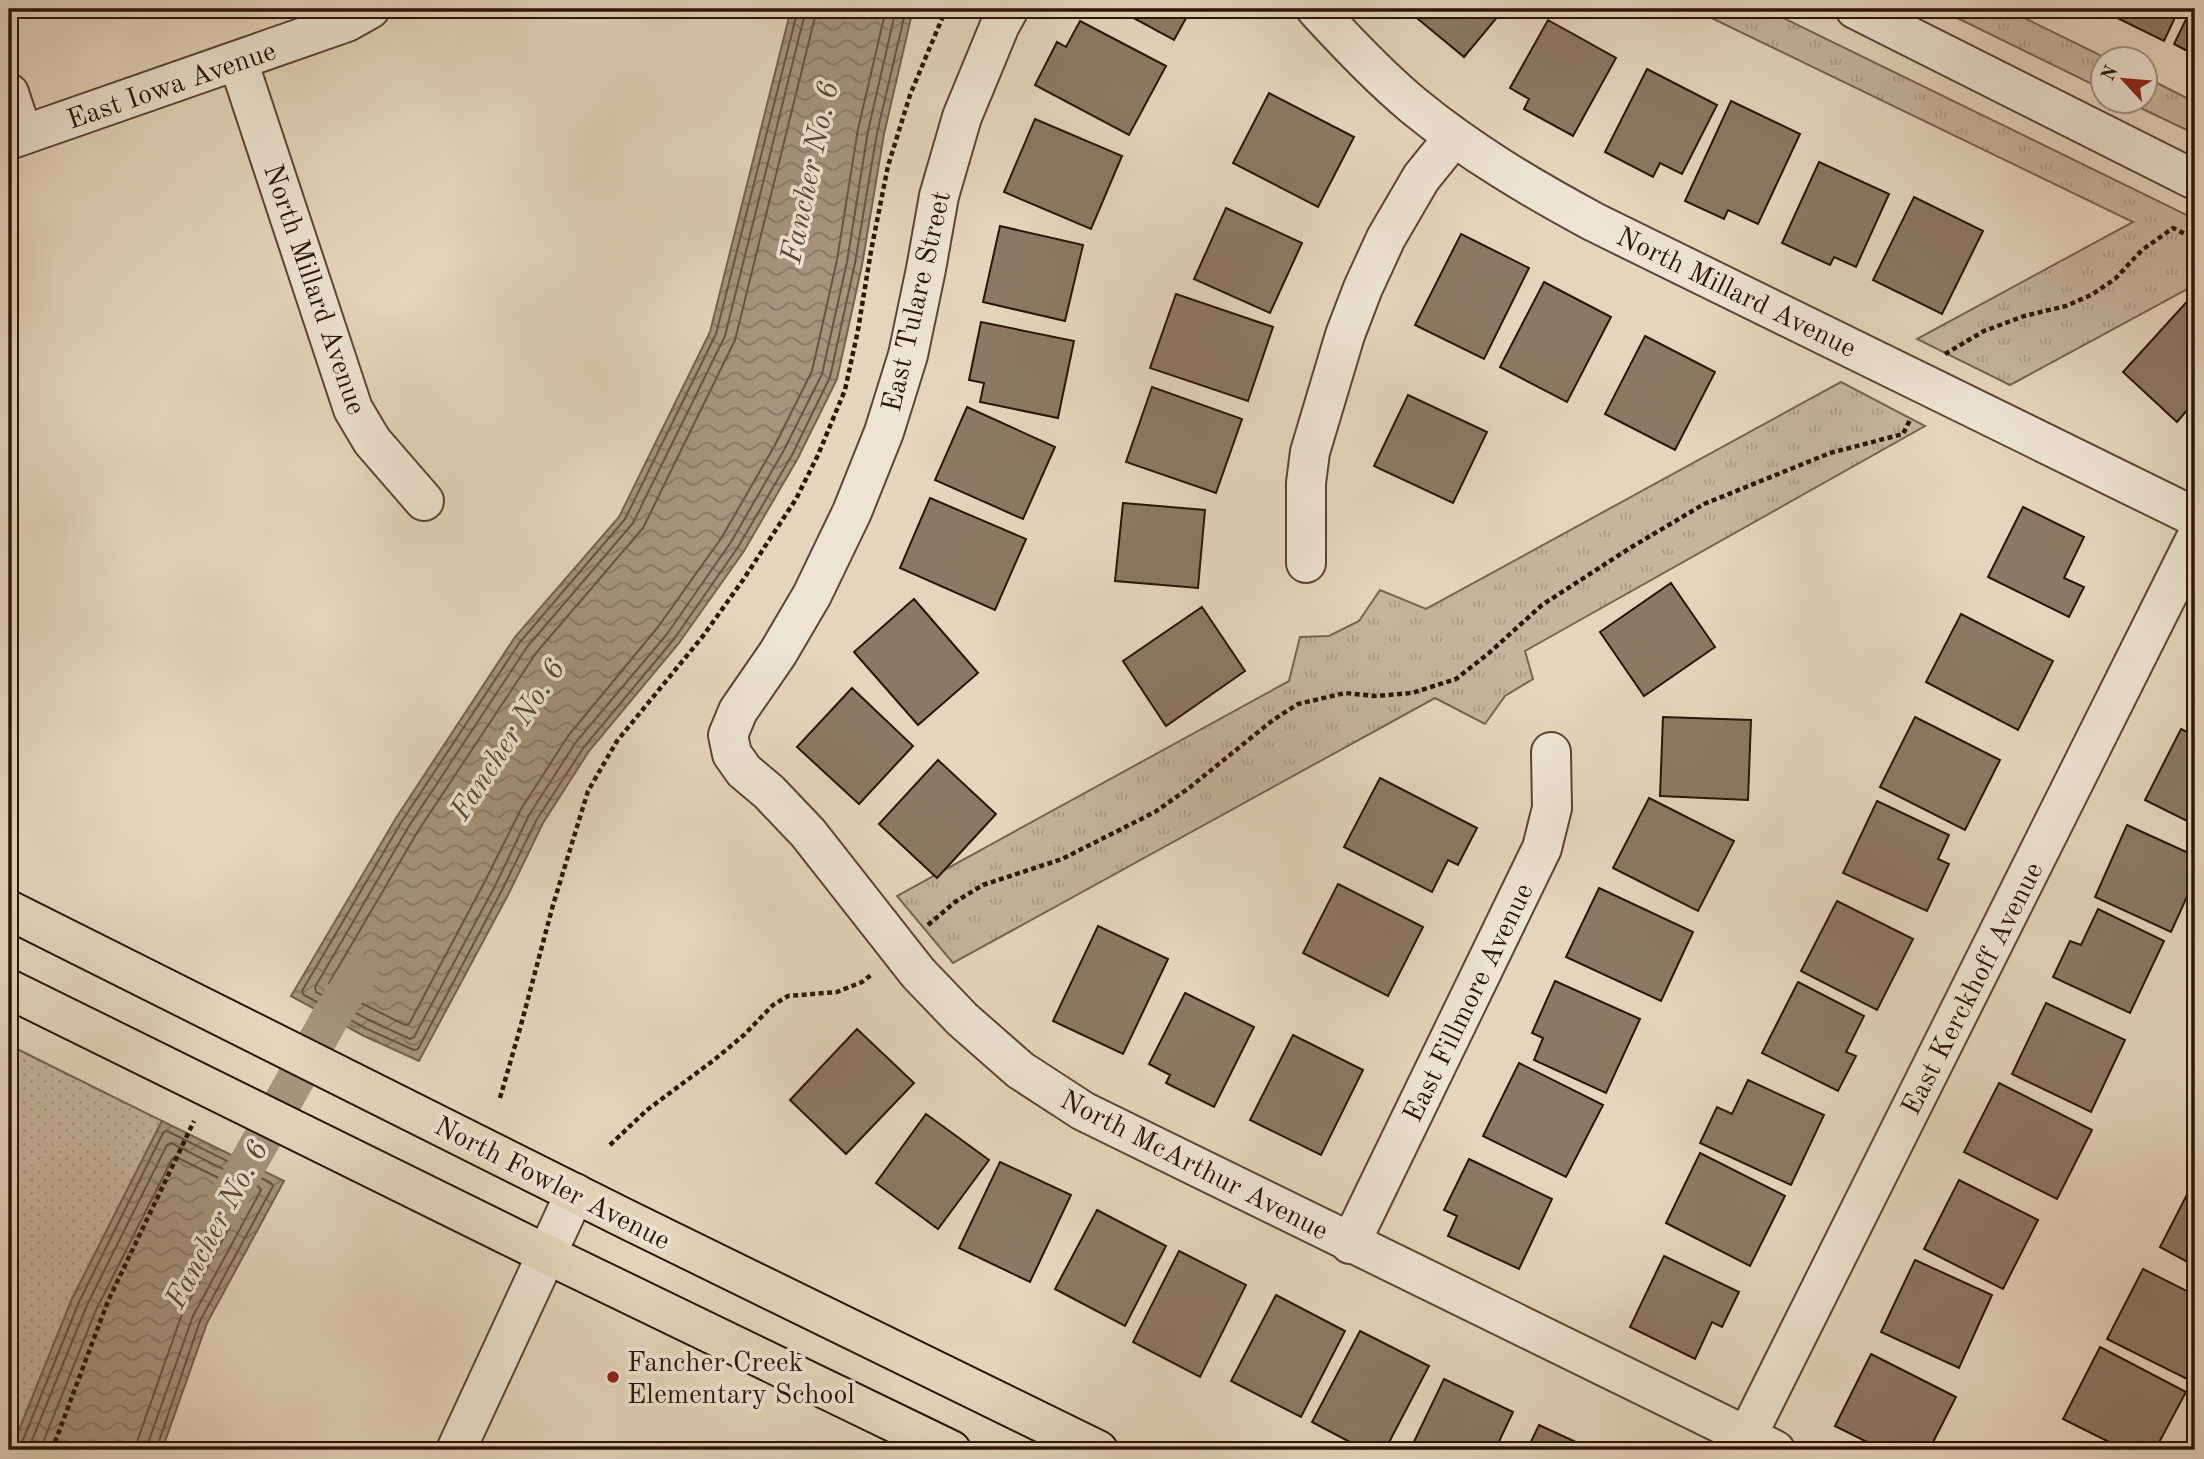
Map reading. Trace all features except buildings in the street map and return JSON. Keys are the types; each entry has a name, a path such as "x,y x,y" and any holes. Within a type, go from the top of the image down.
{"main road":[{"name":"North Fowler Avenue","path":"9,910 1098,1450"},
{"path":"9,989 951,1450"}],"street":[{"name":"East Iowa Avenue","path":"16,138 346,22 370,9"},
{"name":"East Tulare Street","path":"728,735 737,710 778,653 812,595 852,512 884,432 908,355 939,196 962,117 1009,9"},
{"name":"North Millard Avenue","path":"1316,9 1351,47 1412,105 1497,167 1594,222 2195,517"},
{"path":"1855,9 2195,180"},
{"name":"North Millard Avenue","path":"237,61 353,409 372,441 424,501"},
{"path":"9,93 16,138"},
{"path":"1306,563 1306,483 1310,452 1345,335 1385,238 1421,178 1454,137"},
{"name":"East Kerckhoff Avenue","path":"1761,1443 2195,540"},
{"name":"North McArthur Avenue","path":"728,735 732,754 744,771 769,792 808,833 918,973 962,1019 1020,1070 1083,1111 1761,1443"},
{"name":"East Fillmore Avenue","path":"1350,1244 1542,848 1552,808 1551,752"},
{"path":"456,1450 575,1193"}],"path":[{"path":"500,1098 556,893 588,791 617,741 703,636 796,499 845,390 859,330 888,166 910,95 946,9"},
{"path":"1942,356 1984,331 2024,316 2066,306 2091,295 2115,279 2142,250 2173,228 2195,239"},
{"path":"925,928 955,902 983,885 1062,859 1155,812 1273,720 1298,704 1346,693 1375,696 1412,693 1456,679 1542,605 1704,504 1830,453 1903,434 1912,416"},
{"path":"610,1145 647,1110 744,1035 773,1005 788,996 837,992 862,982 872,974"},
{"path":"52,1450 108,1301 209,1088"}],"green space":[{"path":"1693,9 1765,9 2195,219 2195,285 2010,385 1917,339 2133,222"},
{"path":"1939,9 2006,9 2088,49 2088,82"},
{"path":"2158,84 2195,102 2195,134 2157,116"},
{"path":"1841,382 1925,426 1525,651 1533,679 1505,696 1485,724 1435,698 953,963 897,896 1289,681 1300,637 1329,636 1359,621 1380,590 1426,609"},
{"path":"9,1045 162,1121 72,1299 11,1450 9,1450"}],"water":[{"path":"791,9 913,9 884,134 862,265 837,379 798,458 744,551 679,643 589,751 543,823 509,893 419,1061 364,1036 291,996 396,818 515,637 619,517 710,332"},
{"path":"162,1121 284,1181 207,1323 162,1450 11,1450 72,1299"}],"waterway":[{"name":"Fancher No. 6","path":"223,1208 330,1018 359,972"}],"place":[{"name":"Fancher Creek Elementary School","path":"613,1377"}]}
